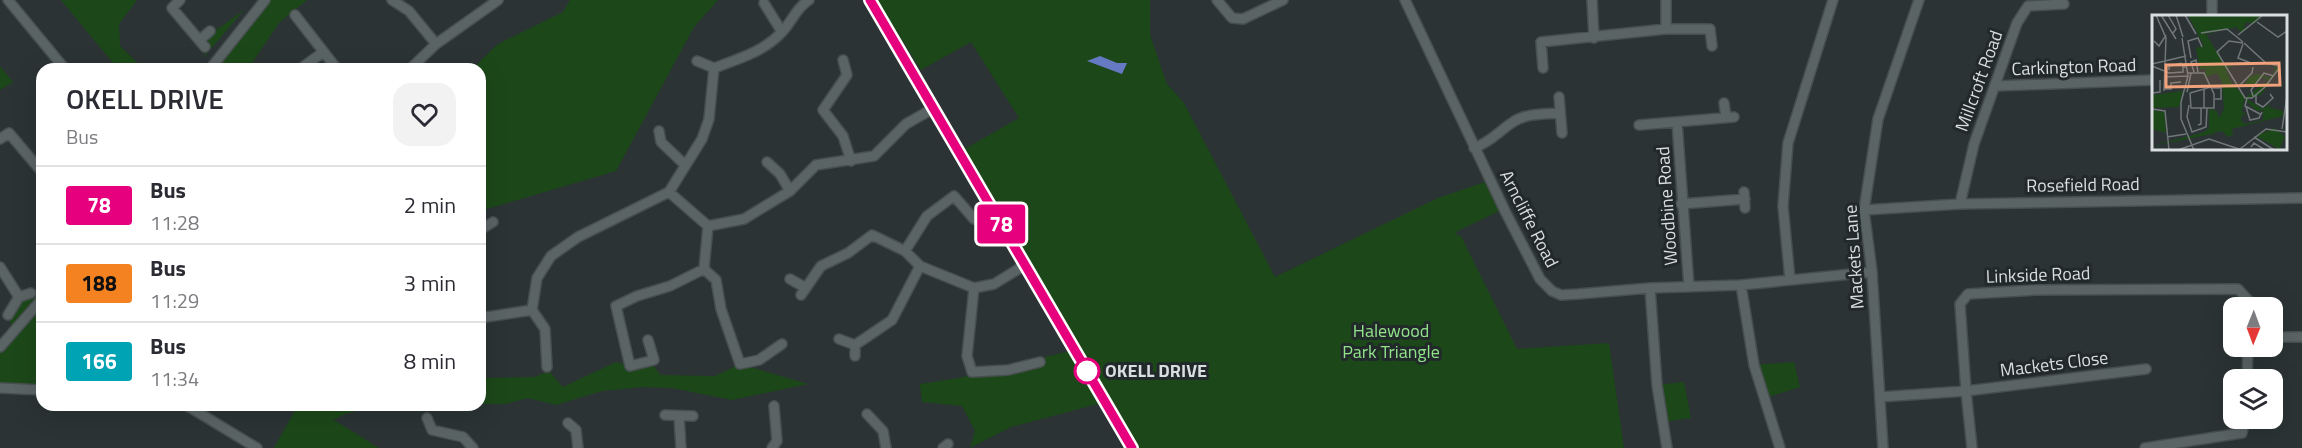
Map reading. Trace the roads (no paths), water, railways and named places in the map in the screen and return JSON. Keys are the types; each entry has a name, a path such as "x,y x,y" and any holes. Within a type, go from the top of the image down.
{"street":[{"path":"8,0 60,63"},
{"path":"180,0 169,4 202,43 210,31"},
{"path":"215,63 265,0"},
{"path":"392,0 409,11 436,44"},
{"path":"416,63 436,44 498,0"},
{"path":"697,61 714,68 763,49 782,32 801,6 809,0"},
{"path":"870,0 1132,448"},
{"path":"1217,0 1232,18 1243,19 1283,0"},
{"name":"Arncliffe Road","path":"1405,0 1474,148 1540,279 1552,291 1561,295 1650,288 1741,285 1872,273"},
{"path":"1592,0 1594,38"},
{"path":"1666,0 1666,29"},
{"path":"1790,280 1783,206 1788,143 1833,0"},
{"name":"Mackets Lane","path":"1883,448 1872,273 1864,210 1878,119 1919,0"},
{"path":"764,3 782,32"},
{"name":"Millcroft Road","path":"1960,204 1974,144 2018,23 2028,6 2064,4"},
{"path":"295,15 332,63"},
{"path":"1543,68 1541,42 1666,29 1710,29 1712,46"},
{"path":"308,63 322,52"},
{"path":"843,60 847,75 823,110 843,136 851,161"},
{"path":"547,367 545,328 532,310 537,278 551,256 578,237 669,192 684,164 702,139 709,119 714,68"},
{"name":"Carkington Road","path":"1996,86 2152,80"},
{"path":"1558,97 1562,133"},
{"path":"1639,125 1730,117 1724,103"},
{"path":"708,226 744,219 790,191 816,165 874,156 906,124 934,108"},
{"path":"1474,148 1494,140 1519,119 1560,113"},
{"name":"Woodbine Road","path":"1677,122 1681,204 1689,287"},
{"path":"659,131 661,142 684,164"},
{"path":"0,139 9,133 36,165"},
{"path":"767,162 780,174 790,191"},
{"path":"954,184 954,196 974,219"},
{"path":"669,192 708,226"},
{"path":"904,251 927,216 954,196"},
{"name":"Rosefield Road","path":"1864,210 1960,204 2302,198"},
{"path":"1681,204 1745,200"},
{"path":"486,226 493,222"},
{"path":"704,269 708,226"},
{"path":"790,279 804,291 821,266 848,253 872,235 904,251 920,266 974,288 994,284 1026,265"},
{"path":"855,345 892,320 920,266"},
{"path":"0,267 19,297"},
{"path":"648,340 654,360 630,366 616,306 637,296 670,286 704,269"},
{"path":"704,269 716,280 721,309 740,364 759,360 782,344"},
{"path":"1741,285 1754,365 1780,448"},
{"path":"974,288 967,356 972,372 1008,370 1040,362"},
{"path":"1650,288 1658,394 1666,448"},
{"name":"Linkside Road","path":"1966,391 1959,304 1968,294 2036,290 2238,289 2245,297"},
{"path":"8,315 19,297 31,293"},
{"path":"0,347 36,306"},
{"path":"486,317 532,310"},
{"path":"2283,337 2302,337"},
{"path":"839,339 855,345"},
{"path":"855,345 855,356"},
{"name":"Mackets Close","path":"1966,391 2146,369"},
{"path":"0,388 36,390"},
{"path":"1880,397 1966,391 1972,448"},
{"path":"772,448 777,441 774,406"},
{"path":"196,411 257,448"},
{"path":"867,414 883,431 886,448"},
{"path":"665,415 693,416"},
{"path":"679,417 681,448"},
{"path":"427,418 432,430 463,437 473,448"},
{"path":"568,423 576,430 578,448"},
{"path":"2145,448 2242,433 2243,429"}],"water":[{"path":"1100,56 1117,63 1127,63 1122,74 1087,61"}],"place":[{"name":"OKELL DRIVE","path":"1087,371"}],"park label":[{"name":"Halewood Park Triangle","path":"1391,341"}]}
